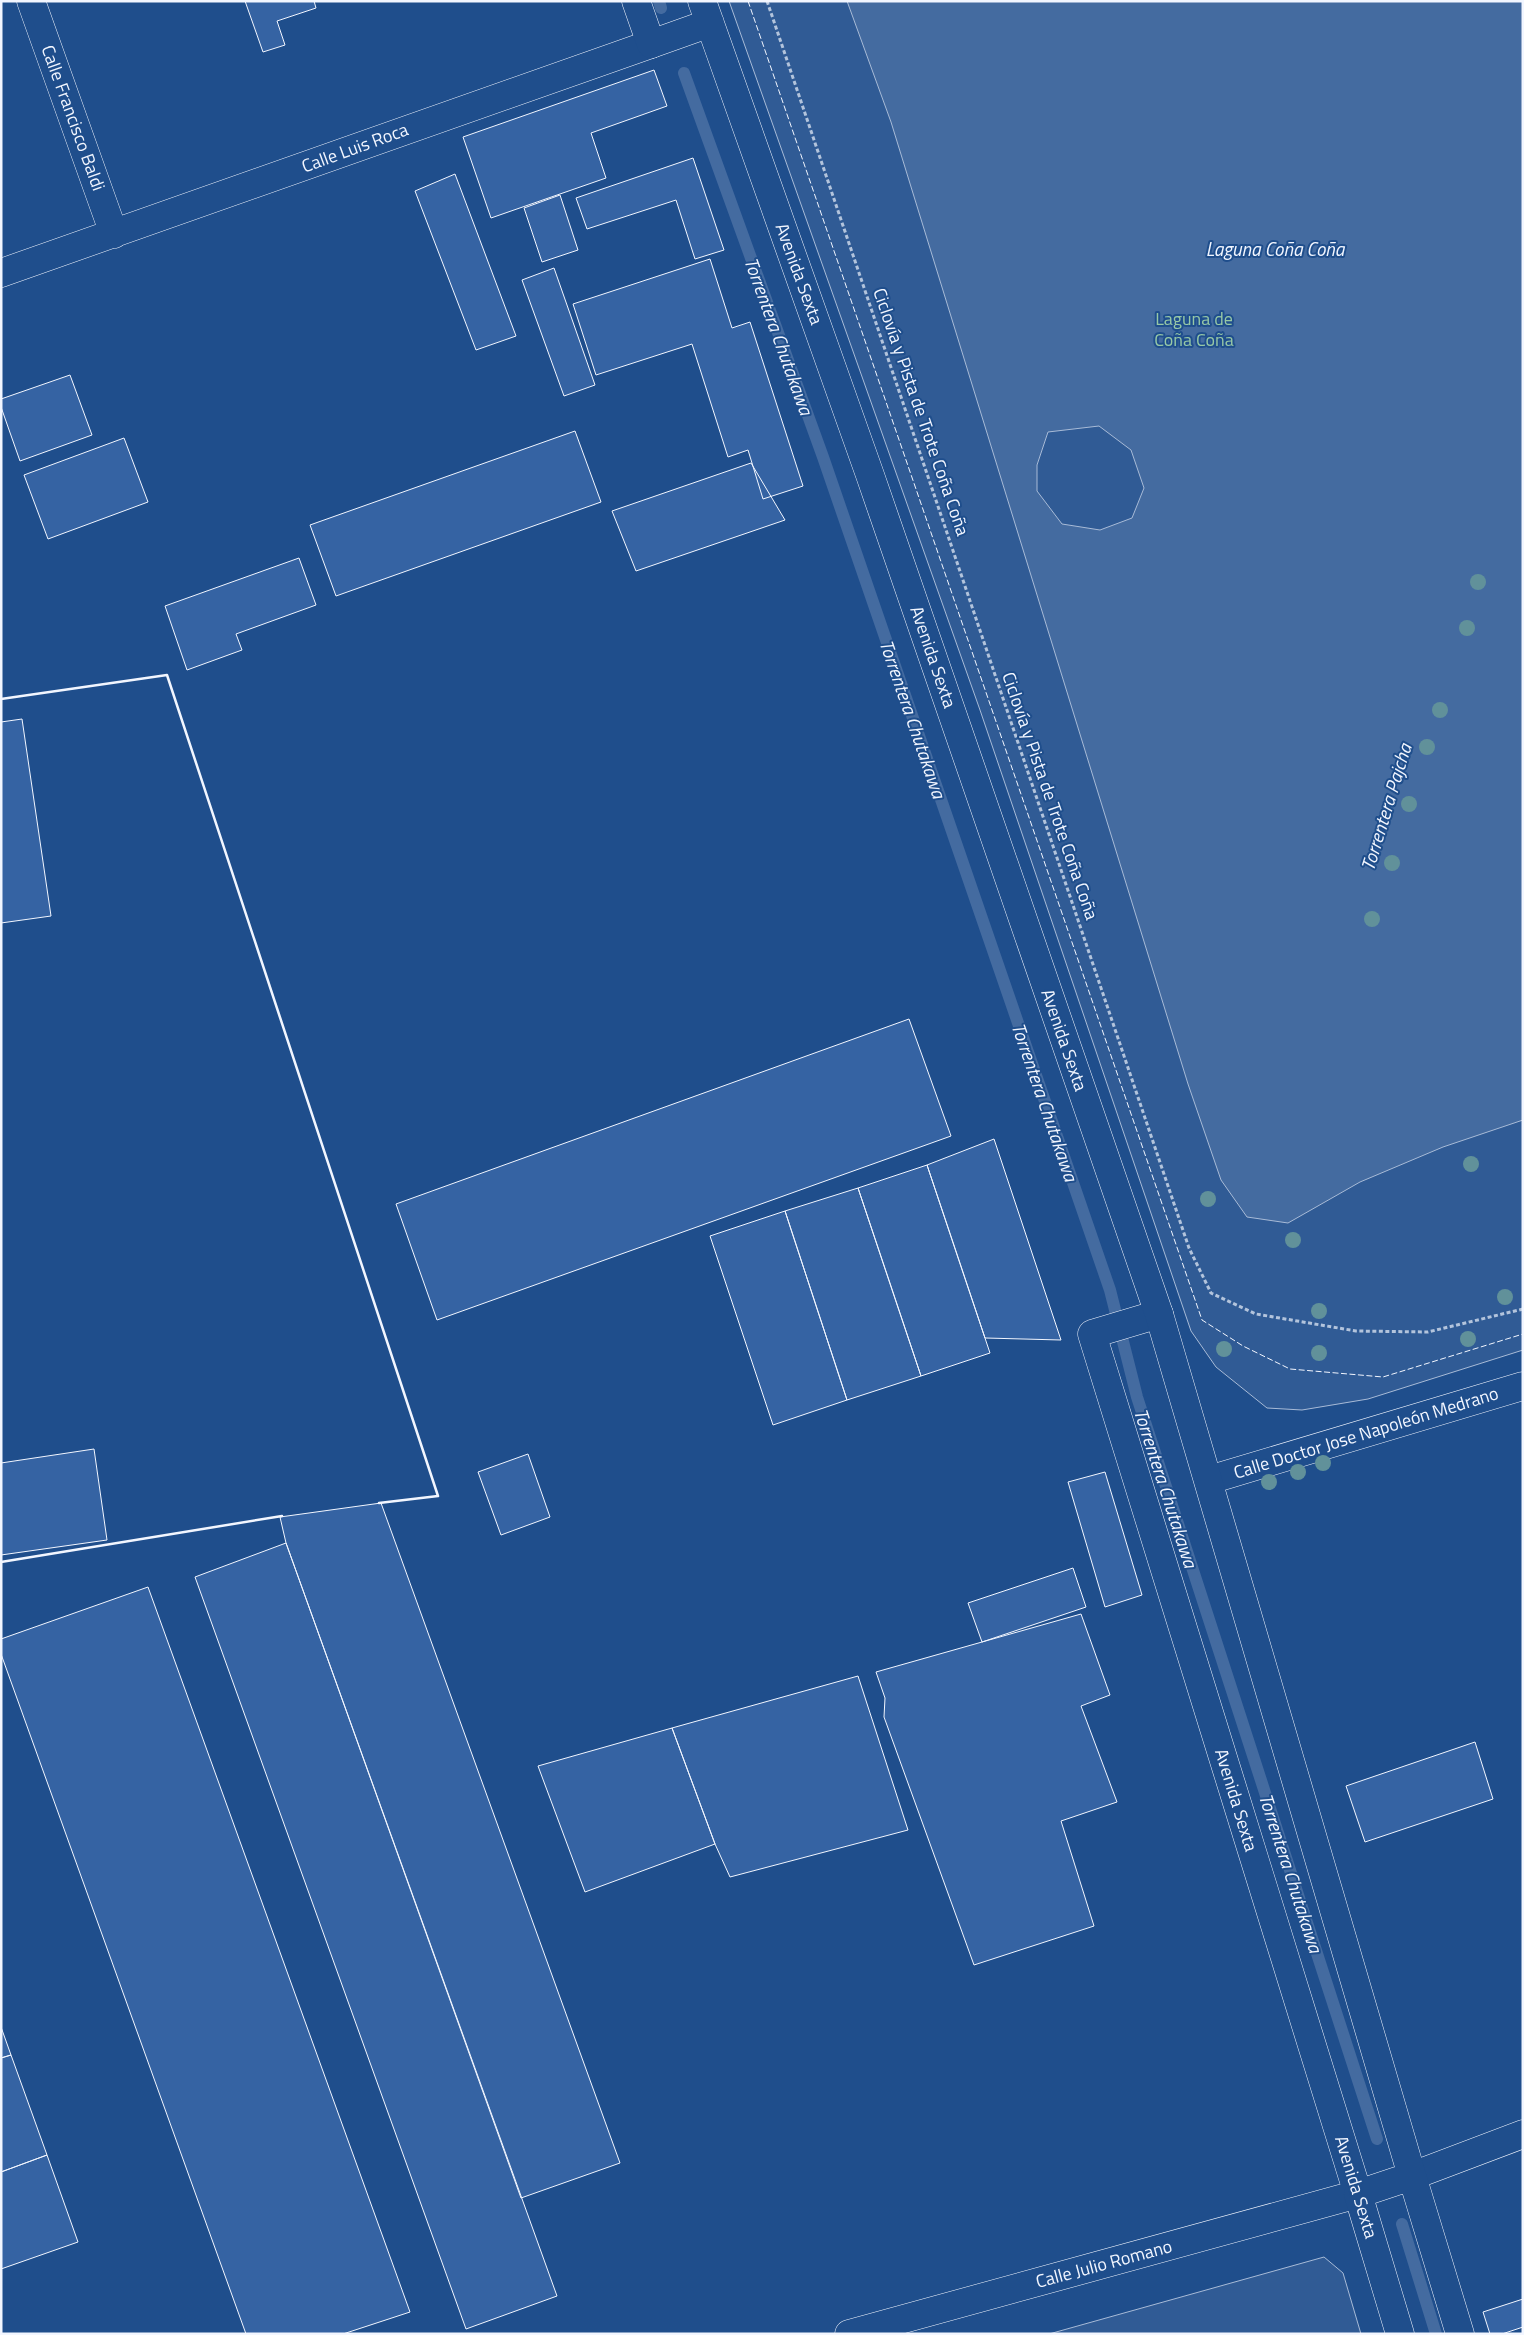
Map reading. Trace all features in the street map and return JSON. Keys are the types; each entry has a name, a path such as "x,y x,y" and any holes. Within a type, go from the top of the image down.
{"street":[{"name":"Calle Francisco Baldi","path":"31,1 114,234"},
{"path":"636,1 650,44"},
{"name":"Calle Luis Roca","path":"1,273 650,44 706,12"},
{"name":"Avenida Sexta","path":"706,12 870,475 1209,1480 1460,2334"},
{"name":"Avenida Sexta","path":"1154,1315 1092,1334 1400,2334"},
{"name":"Calle Doctor Jose Napoleón Medrano","path":"1209,1480 1523,1386"},
{"name":"Calle Julio Romano","path":"849,2334 1358,2194 1412,2176 1523,2134"}],"path":[{"name":"Ciclovía y Pista de Trote Coña Coña","path":"767,1 1189,1248 1210,1293 1256,1314 1356,1331 1428,1332 1523,1309"}],"shaded area":[{"name":"Laguna Coña Coña","path":"729,1 1523,1 1523,1350 1368,1399 1302,1410 1267,1408 1216,1367 1191,1331 980,710"},
{"path":"1324,2257 1343,2273 1361,2334 1049,2334"}],"water":[{"name":"Laguna Coña Coña","path":"847,1 1523,1 1523,1120 1443,1147 1360,1182 1288,1223 1247,1217 1221,1180 1188,1084 891,122","holes":["1099,426 1131,450 1144,488 1132,518 1100,530 1062,524 1037,491 1037,465 1048,432"]}],"building":[{"path":"245,1 314,1 316,8 277,21 285,45 263,52"},
{"path":"654,70 667,106 591,133 606,178 491,218 463,137"},
{"path":"693,158 724,250 695,259 676,200 587,229 576,198"},
{"path":"455,174 516,336 476,350 415,191"},
{"path":"560,195 578,250 542,262 524,208"},
{"path":"710,259 732,328 750,322 803,486 763,499 748,450 728,457 692,344 596,375 573,304"},
{"path":"554,268 595,385 564,396 522,280"},
{"path":"70,375 92,435 20,461 1,407 1,399"},
{"path":"575,431 601,502 336,596 310,525"},
{"path":"124,438 148,502 48,539 24,475"},
{"path":"751,463 785,520 636,571 612,511"},
{"path":"299,558 316,605 236,634 242,650 187,670 165,606"},
{"path":"22,719 51,916 1,923 1,722"},
{"path":"909,1019 951,1136 437,1320 396,1204"},
{"path":"994,1139 1061,1340 985,1338 927,1165"},
{"path":"927,1165 990,1353 921,1376 858,1188"},
{"path":"858,1188 921,1376 847,1400 785,1211"},
{"path":"785,1211 847,1400 773,1425 710,1236"},
{"path":"94,1449 107,1540 1,1555 1,1463"},
{"path":"528,1454 550,1517 501,1535 478,1472"},
{"path":"1105,1472 1142,1595 1105,1607 1068,1482"},
{"path":"381,1503 620,2163 521,2198 286,1543 280,1517"},
{"path":"286,1543 557,2296 466,2329 195,1577"},
{"path":"1073,1568 1086,1607 982,1642 968,1603"},
{"path":"148,1587 410,2312 343,2334 246,2334 1,1654 1,1639"},
{"path":"1081,1614 1110,1695 1081,1706 1117,1802 1061,1821 1094,1926 974,1965 884,1717 885,1698 876,1672"},
{"path":"858,1676 908,1830 730,1877 715,1844 672,1728"},
{"path":"672,1728 715,1844 585,1892 538,1766"},
{"path":"1475,1742 1493,1799 1365,1842 1346,1786"},
{"path":"1,2027 11,2055 1,2058"},
{"path":"11,2055 47,2155 1,2172 1,2058"},
{"path":"47,2155 78,2242 1,2269 1,2172"},
{"path":"1523,2299 1523,2327 1502,2334 1490,2334 1483,2312"}],"waterway":[{"name":"Torrentera Chutakawa","path":"659,1 661,8"},
{"name":"Torrentera Chutakawa","path":"684,73 823,457 1110,1290 1137,1397 1377,2139"},
{"name":"Torrentera Chutakawa","path":"1402,2224 1436,2334"}],"fence":[{"path":"748,1 1202,1320 1243,1346 1290,1369 1383,1377 1523,1334"}],"wall":[{"path":"1,699 167,675 438,1496 379,1503"},
{"path":"1,1562 282,1516"}],"park label":[{"name":"Laguna de Coña Coña","path":"1194,329"}],"water label":[{"name":"Torrentera Pajcha","path":"1386,807"}]}
